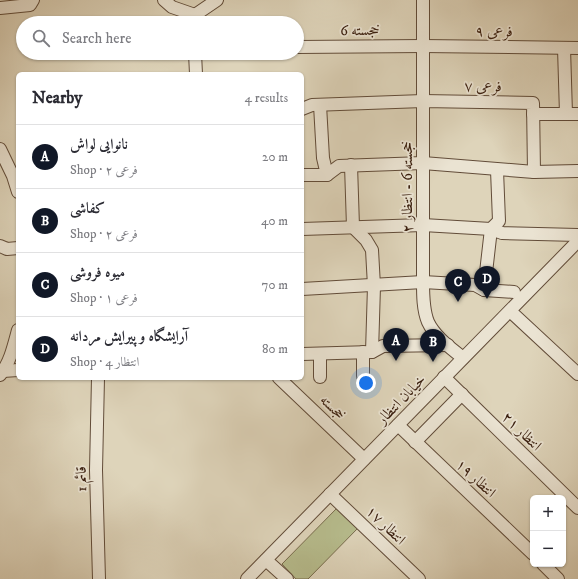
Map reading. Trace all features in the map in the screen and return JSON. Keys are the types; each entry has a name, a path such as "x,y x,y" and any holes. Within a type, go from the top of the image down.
{"street":[{"path":"0,8 30,5 33,0"},
{"path":"164,0 172,7 189,16"},
{"path":"198,16 217,0"},
{"name":"خجسته 6 - انتظار ۲","path":"423,0 424,306 428,322 436,335 463,358"},
{"name":"خجسته 6","path":"304,47 423,46"},
{"name":"فرعی ۹","path":"423,46 578,48"},
{"path":"534,172 533,114 572,114 564,48"},
{"path":"195,60 196,72"},
{"path":"304,108 312,105 423,101"},
{"name":"فرعی ۷","path":"423,101 533,103 533,114"},
{"path":"320,105 322,158 328,175"},
{"path":"0,149 16,186"},
{"path":"304,175 328,175 339,166 423,163 534,172 578,171"},
{"path":"351,165 353,227 366,240 372,250 374,286 363,376"},
{"path":"484,290 490,229 499,221 497,170"},
{"path":"304,229 423,225 490,229 502,233 577,243"},
{"name":"خیابان انتظار","path":"247,579 577,243"},
{"path":"0,246 7,249 16,248"},
{"path":"304,289 423,282 475,286 484,290 514,292"},
{"path":"510,311 578,374"},
{"path":"2,373 16,337"},
{"path":"304,354 367,352 383,346 448,345"},
{"path":"320,354 320,377"},
{"path":"2,373 16,370"},
{"name":"انتظار ۲۱","path":"444,377 578,508"},
{"name":"قائم 1","path":"98,380 96,470 99,579"},
{"name":"خجسته","path":"281,380 364,459"},
{"path":"415,442 462,394"},
{"name":"انتظار ۱۹","path":"398,425 530,551"},
{"name":"انتظار ۱۷","path":"330,494 419,579"},
{"path":"266,560 287,579"},
{"path":"546,567 558,579"}],"green space":[{"path":"337,508 358,528 308,579 296,579 282,564"}],"place":[{"name":"آرایشگاه و پیرایش مردانه","path":"487,299"},
{"name":"میوه فروشی","path":"458,302"},
{"name":"نانوایی لواش","path":"396,361"},
{"name":"کفاشی","path":"433,362"}]}
